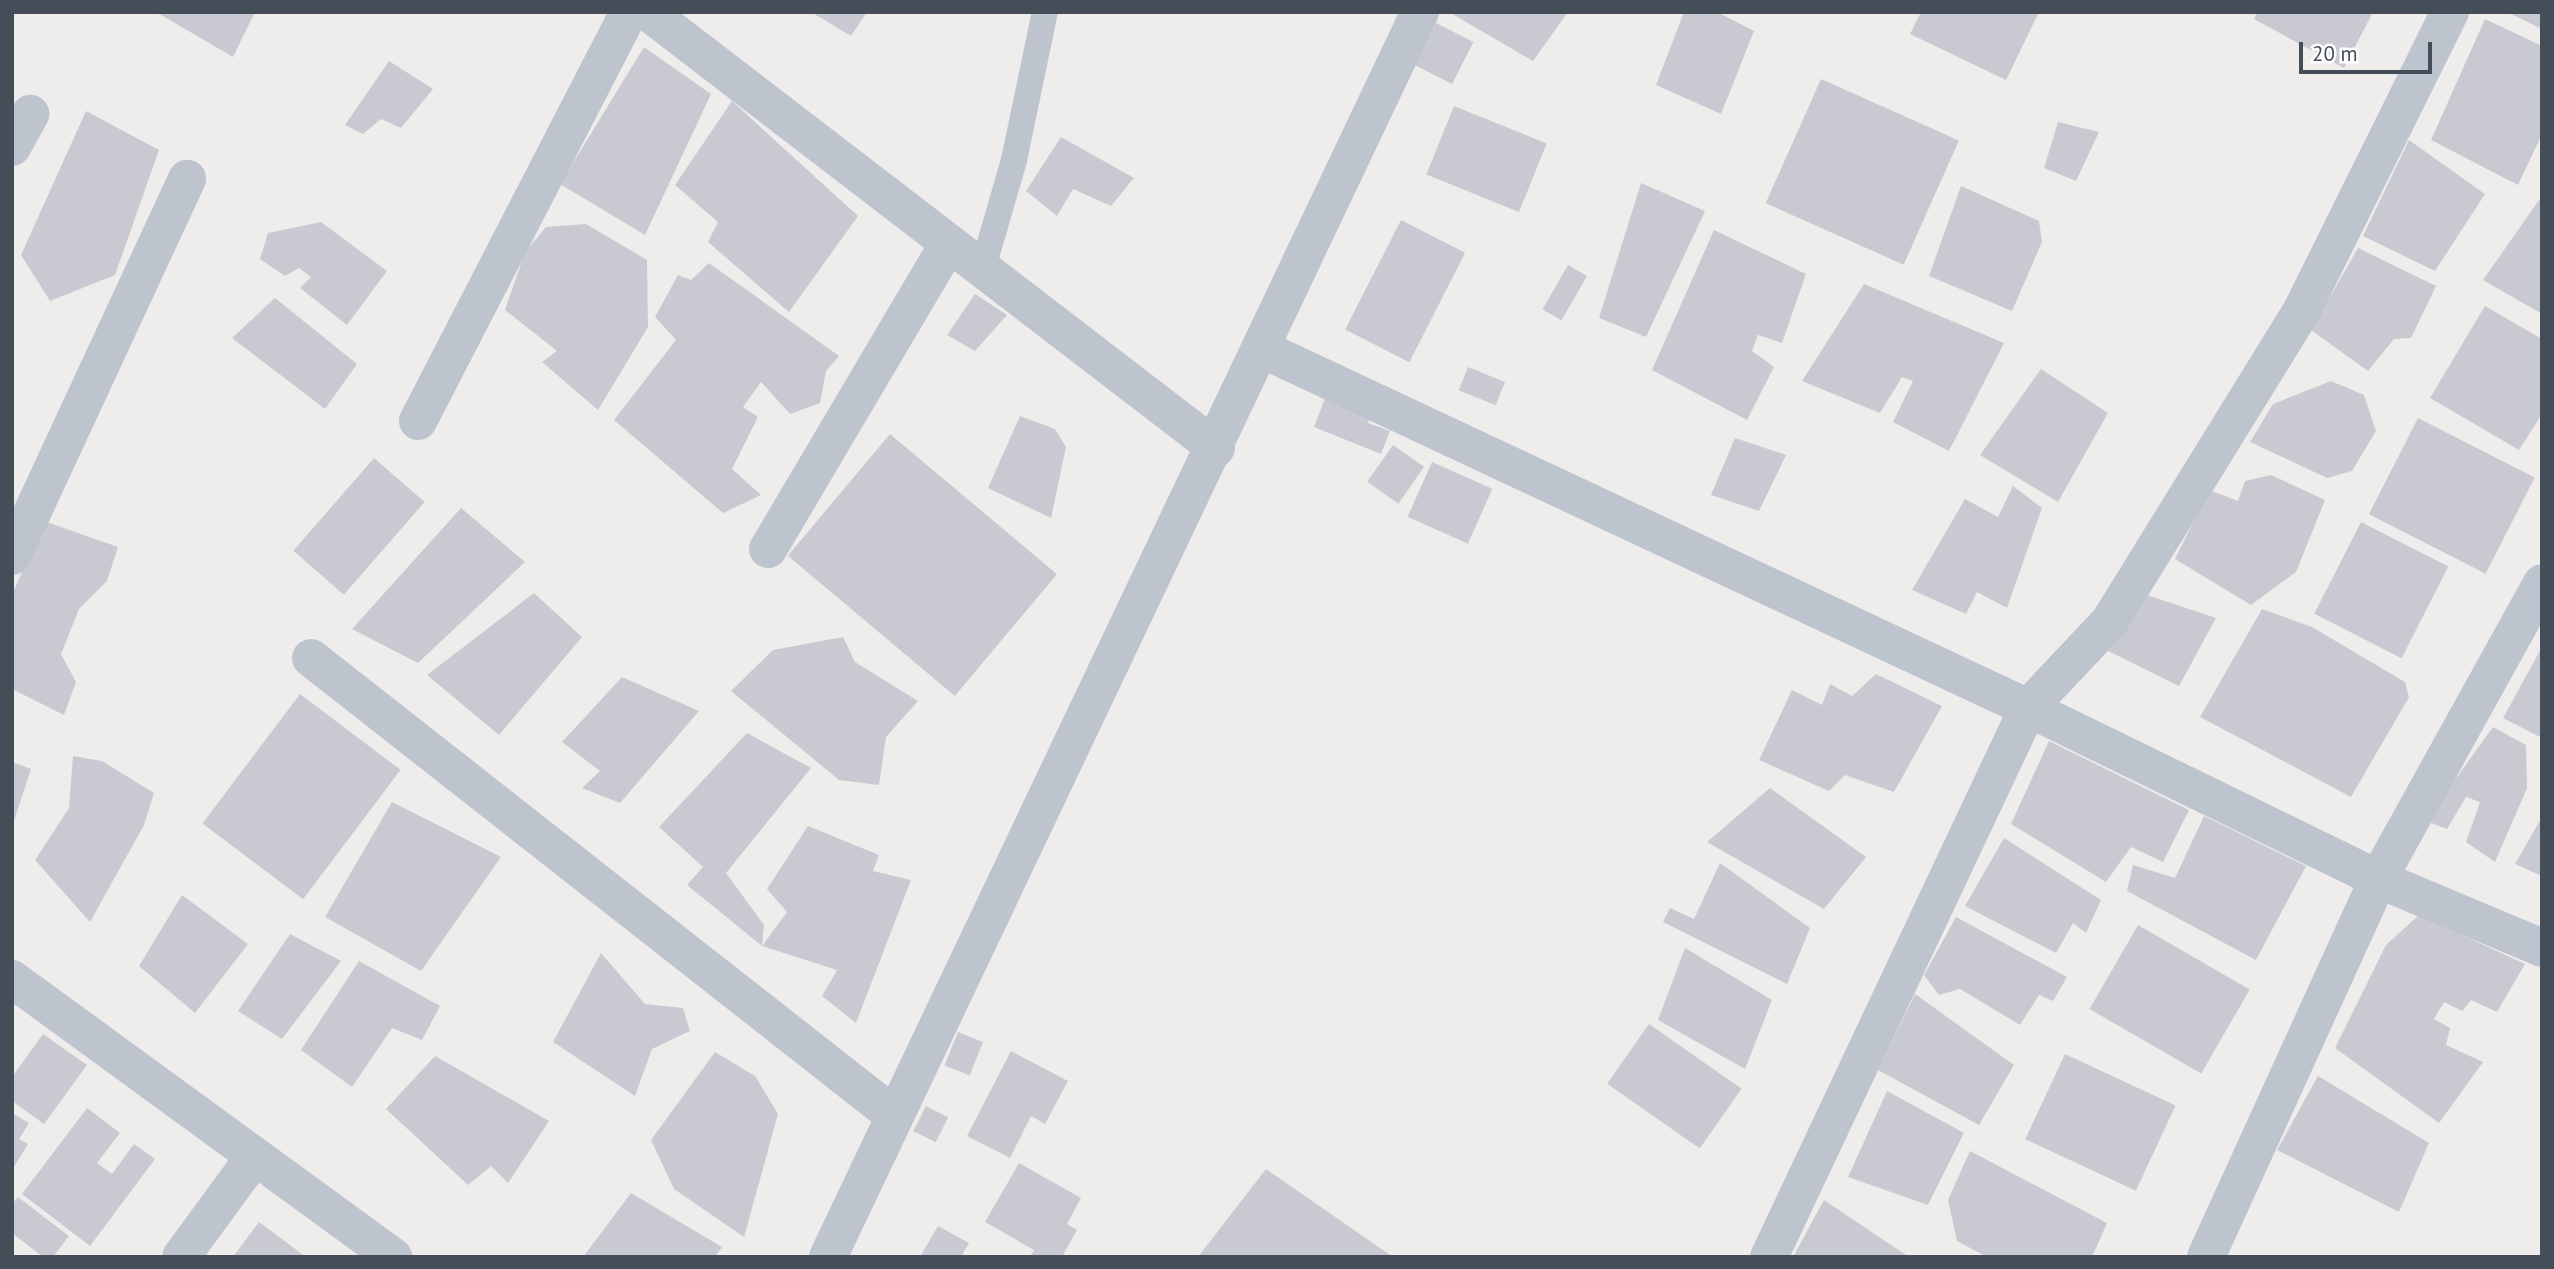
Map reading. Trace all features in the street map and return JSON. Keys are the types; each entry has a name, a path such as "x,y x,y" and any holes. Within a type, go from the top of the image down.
{"street":[{"path":"418,421 629,12"},
{"path":"648,12 1216,449"},
{"path":"828,1257 1216,449 1420,12"},
{"path":"1769,1257 2028,708 2110,621 2303,307 2450,12"},
{"path":"12,556 187,179"},
{"path":"768,550 948,245"},
{"path":"1262,349 2028,708 2378,879 2542,948"},
{"path":"2206,1257 2378,879 2542,583"},
{"path":"311,658 895,1116"},
{"path":"12,979 393,1257"},
{"path":"181,1257 255,1156"}],"lane":[{"path":"982,271 1014,160 1045,12"}],"building":[{"path":"156,12 255,12 233,57"},
{"path":"811,12 867,12 851,36"},
{"path":"1449,12 1568,12 1533,61"},
{"path":"1684,12 1717,12 1754,31 1721,114 1656,85"},
{"path":"1921,12 2039,12 2006,80 1910,34"},
{"path":"2257,12 2373,12 2344,68 2254,19"},
{"path":"2507,12 2542,12 2542,29"},
{"path":"2485,19 2542,46 2542,134 2518,185 2431,140"},
{"path":"1436,23 1473,42 1452,84 1415,65"},
{"path":"644,47 711,94 645,235 560,184"},
{"path":"389,61 433,89 401,128 381,119 363,134 345,125"},
{"path":"1821,79 1959,140 1904,265 1766,203"},
{"path":"732,101 858,216 789,312 708,242 718,222 675,185"},
{"path":"1454,106 1547,143 1519,212 1426,175"},
{"path":"86,111 159,150 115,275 50,301 21,255"},
{"path":"2058,122 2099,132 2076,181 2044,168"},
{"path":"1061,137 1134,178 1111,206 1073,189 1057,216 1026,191"},
{"path":"2409,140 2485,194 2435,271 2363,236"},
{"path":"1641,183 1705,211 1646,337 1599,318"},
{"path":"1961,186 2039,221 2042,242 2012,311 1929,276"},
{"path":"2539,200 2542,202 2542,314 2483,280"},
{"path":"1401,220 1465,253 1409,362 1345,330"},
{"path":"321,222 387,271 347,325 300,288 311,277 299,268 285,276 260,259 268,233"},
{"path":"586,224 647,260 648,327 598,410 542,362 557,351 505,310 525,252 546,227"},
{"path":"1714,230 1806,274 1782,343 1758,335 1752,351 1774,367 1747,420 1652,370"},
{"path":"2358,248 2436,286 2411,338 2394,339 2368,371 2311,330"},
{"path":"709,263 839,356 826,371 820,403 790,414 761,382 743,407 758,417 732,469 761,495 723,513 614,420 676,340 655,317 678,275 691,280"},
{"path":"1568,265 1587,276 1562,320 1542,309"},
{"path":"1864,284 2004,343 1949,451 1893,422 1913,381 1902,377 1880,413 1802,381"},
{"path":"975,294 1007,315 975,351 947,335"},
{"path":"275,298 357,364 325,409 232,338"},
{"path":"2485,306 2542,339 2542,414 2519,450 2430,398"},
{"path":"1468,367 1505,382 1496,405 1459,390"},
{"path":"2041,369 2108,413 2058,502 1980,455"},
{"path":"2331,381 2364,395 2376,431 2352,471 2327,478 2250,442 2273,404"},
{"path":"1329,388 1374,406 1368,423 1390,431 1381,454 1314,427"},
{"path":"1020,416 1055,429 1066,447 1051,518 988,488"},
{"path":"2418,418 2535,477 2486,574 2369,514"},
{"path":"890,434 1057,574 955,696 788,556"},
{"path":"1735,438 1786,455 1759,511 1711,495"},
{"path":"1393,445 1424,467 1398,504 1367,482"},
{"path":"374,458 425,502 344,595 293,551"},
{"path":"1432,462 1492,489 1468,544 1408,517"},
{"path":"2271,475 2325,500 2296,572 2251,605 2175,559 2209,490 2238,501 2245,481"},
{"path":"2013,486 2042,508 2007,608 1977,592 1966,614 1912,590 1965,499 1998,517"},
{"path":"461,508 525,562 418,663 352,629"},
{"path":"44,521 118,547 107,581 79,609 61,654 76,682 64,715 12,689 12,595"},
{"path":"2361,522 2448,566 2402,658 2314,614"},
{"path":"534,593 582,637 499,735 427,675"},
{"path":"2144,594 2216,618 2179,686 2108,651"},
{"path":"2262,609 2312,627 2405,682 2409,697 2351,797 2200,717"},
{"path":"843,637 855,662 918,701 886,737 879,785 839,780 731,691 773,650"},
{"path":"2542,647 2542,738 2503,718"},
{"path":"1876,674 1942,706 1894,792 1845,775 1829,791 1759,760 1792,690 1822,705 1830,684 1852,696"},
{"path":"622,677 699,711 620,803 582,788 600,771 562,742"},
{"path":"300,694 401,770 303,899 203,823"},
{"path":"2493,727 2526,745 2527,788 2495,862 2466,842 2480,802 2466,797 2447,829 2425,821"},
{"path":"747,733 811,768 726,873 764,925 762,946 687,885 703,867 659,827"},
{"path":"2049,741 2189,810 2163,862 2131,847 2106,882 2011,824"},
{"path":"73,756 102,761 154,793 144,825 90,922 35,860 69,808"},
{"path":"12,762 31,769 13,824 12,824"},
{"path":"1770,788 1866,857 1824,909 1707,842"},
{"path":"392,802 501,857 421,971 325,917"},
{"path":"2204,816 2306,866 2256,960 2127,891 2133,865 2175,878"},
{"path":"2542,817 2542,876 2515,864"},
{"path":"808,826 879,855 873,871 911,880 856,1023 822,996 837,970 762,946 787,912 767,889"},
{"path":"2004,838 2101,900 2086,933 2073,923 2056,953 1965,906"},
{"path":"1720,863 1810,928 1787,984 1663,922 1670,908 1694,919"},
{"path":"182,895 248,944 195,1013 139,966"},
{"path":"2419,915 2525,964 2497,1012 2471,1000 2462,1011 2444,1002 2434,1019 2450,1028 2446,1045 2483,1062 2439,1123 2335,1048 2386,945"},
{"path":"1956,917 2067,977 2053,1001 2039,995 2020,1025 1960,989 1939,995 1924,975"},
{"path":"2138,925 2250,990 2201,1074 2090,1009"},
{"path":"290,934 341,961 282,1039 238,1011"},
{"path":"1685,948 1772,1000 1745,1069 1658,1020"},
{"path":"601,953 645,1004 683,1008 690,1031 652,1049 635,1096 553,1042"},
{"path":"359,961 440,1006 422,1040 392,1028 352,1087 301,1050"},
{"path":"1915,994 2014,1065 1979,1125 1878,1070"},
{"path":"1649,1024 1742,1089 1700,1149 1607,1084"},
{"path":"958,1032 983,1042 970,1075 945,1065"},
{"path":"43,1034 87,1065 44,1124 12,1101 12,1077"},
{"path":"1011,1051 1068,1081 1045,1124 1031,1116 1010,1158 967,1136"},
{"path":"715,1052 755,1076 778,1114 744,1237 674,1189 651,1140"},
{"path":"2065,1054 2176,1106 2136,1191 2025,1139"},
{"path":"435,1056 549,1121 508,1183 491,1166 468,1185 386,1109"},
{"path":"2318,1076 2429,1143 2399,1212 2277,1150"},
{"path":"1887,1091 1964,1133 1928,1205 1848,1177"},
{"path":"926,1106 948,1117 936,1142 913,1131"},
{"path":"87,1108 120,1133 97,1163 112,1174 134,1144 155,1159 90,1246 22,1194"},
{"path":"12,1113 29,1123 19,1139 28,1144 12,1170"},
{"path":"1970,1151 2107,1223 2092,1257 1987,1257 1957,1241 1948,1200"},
{"path":"1019,1163 1081,1198 1067,1224 1077,1230 1062,1257 1030,1257 1034,1250 985,1222"},
{"path":"1266,1169 1393,1257 1198,1257"},
{"path":"631,1193 722,1247 715,1257 583,1257"},
{"path":"18,1197 69,1236 53,1257 43,1257 12,1233 12,1204"},
{"path":"1824,1200 1909,1257 1793,1257"},
{"path":"259,1222 306,1257 233,1257"},
{"path":"938,1226 969,1243 961,1257 920,1257"}]}
